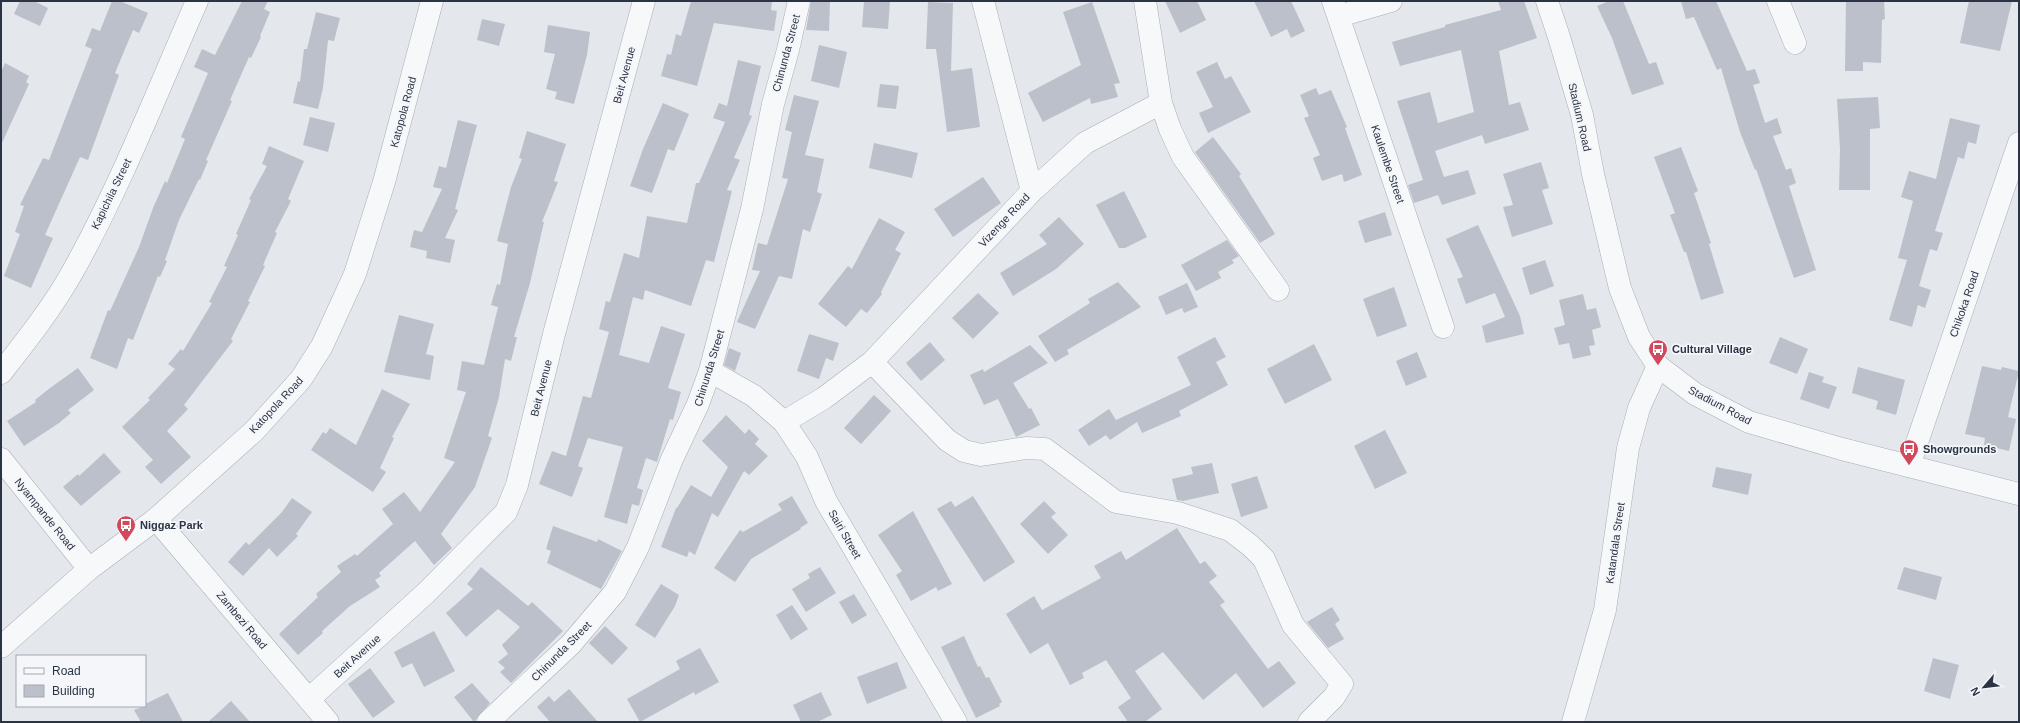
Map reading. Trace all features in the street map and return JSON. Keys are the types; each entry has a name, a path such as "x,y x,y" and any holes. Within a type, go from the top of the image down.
{"street":[{"name":"Kapichila Street","path":"1,373 25,343 72,272 116,187 197,1"},
{"name":"Katopola Road","path":"1,647 89,569 156,519 254,431 301,379 322,346 355,274 384,182 432,1"},
{"name":"Beit Avenue","path":"309,699 427,592 506,512 517,485 554,334 644,1"},
{"name":"Chinunda Street","path":"488,722 571,644 615,592 638,547 672,459 698,404 710,371 752,209 773,104 788,50 799,1"},
{"path":"983,1 1032,191"},
{"path":"1145,1 1161,103 1170,129 1183,156 1278,290"},
{"path":"1336,9 1391,1"},
{"name":"Stadium Road","path":"1547,1 1582,115 1592,174 1620,288 1639,337 1658,366 1695,394 1749,422 1842,449 2019,494"},
{"path":"1778,1 1795,43"},
{"name":"Kaulembe Street","path":"1336,9 1443,327"},
{"name":"Vizenge Road","path":"784,422 824,398 872,362 1032,191 1085,143 1161,103"},
{"name":"Chikoka Road","path":"1909,466 2019,143"},
{"path":"872,362 946,440 964,451 981,455 1026,448 1045,449 1116,502 1186,516 1230,530 1251,546 1264,559 1293,626 1342,684 1334,698 1309,722"},
{"name":"Katandala Street","path":"1573,722 1605,610 1628,448 1640,408 1658,366"},
{"name":"Sairi Street","path":"710,371 754,396 784,422 807,458 826,501 956,722"},
{"name":"Nyampande Road","path":"1,459 89,569"},
{"name":"Zambezi Road","path":"156,519 328,722"}],"building":[{"path":"20,1 34,1 48,8 40,26 14,14"},
{"path":"112,1 120,1 148,13 139,33 133,30 115,73 119,75 88,160 80,157 45,235 53,238 31,288 4,276 20,234 15,232 24,206 20,205 43,158 49,160 92,49 85,46 92,28 100,31"},
{"path":"242,1 268,1 264,9 270,12 260,36 261,37 251,58 249,57 230,100 232,101 206,160 208,161 200,180 199,179 179,220 165,260 167,261 160,277 158,276 133,340 128,338 117,369 90,358 108,310 110,311 139,247 153,208 165,181 167,183 185,139 181,137 208,73 194,67 202,49 215,55"},
{"path":"691,1 772,1 771,10 777,11 774,31 714,23 697,86 661,76 667,54 671,55 676,34 681,36"},
{"path":"811,1 830,1 829,31 806,30"},
{"path":"864,1 890,1 888,29 862,27"},
{"path":"1165,1 1197,1 1206,20 1180,33"},
{"path":"1254,1 1291,1 1305,31 1291,38 1287,29 1271,37"},
{"path":"1498,1 1524,1 1537,38 1499,51 1509,105 1520,102 1529,130 1485,144 1482,135 1435,151 1444,177 1468,170 1476,194 1442,205 1438,195 1414,203 1408,185 1423,180 1397,101 1430,92 1438,123 1474,112 1461,50 1400,66 1392,42 1445,27 1445,25 1501,10"},
{"path":"1609,1 1623,1 1649,64 1656,62 1664,84 1632,95 1612,38 1597,6"},
{"path":"1681,1 1716,1 1747,71 1755,69 1760,83 1753,85 1765,123 1777,118 1782,133 1773,136 1786,170 1791,168 1796,183 1789,186 1816,270 1794,278 1756,169 1755,170 1740,132 1721,68 1717,70 1694,17 1686,19"},
{"path":"1846,1 1884,1 1885,19 1882,20 1881,63 1863,62 1863,71 1845,71"},
{"path":"1969,1 2012,1 2000,51 1960,43"},
{"path":"928,2 953,3 951,71 972,68 980,127 947,132 936,49 926,49"},
{"path":"1092,2 1120,83 1114,84 1118,97 1091,104 1090,98 1043,122 1028,93 1081,65 1063,12"},
{"path":"316,12 340,18 334,41 328,40 323,88 318,109 293,103 298,81 300,82 304,49 307,49"},
{"path":"482,19 505,24 499,46 477,40"},
{"path":"548,25 590,32 587,55 574,104 555,99 557,92 546,89 555,54 544,52"},
{"path":"819,45 847,52 839,88 811,81"},
{"path":"738,60 761,66 749,115 752,116 734,158 740,160 727,190 732,191 714,262 706,260 691,306 645,290 643,300 633,297 619,355 649,363 661,326 685,334 668,388 681,392 673,420 670,419 657,462 646,458 637,488 643,490 639,506 632,504 627,524 604,517 623,447 588,438 578,466 583,468 572,497 539,484 552,451 566,456 583,396 591,398 609,332 599,329 606,301 610,302 624,253 639,258 647,216 687,223 696,183 699,183 725,122 713,118 719,103 727,106"},
{"path":"1217,62 1225,79 1231,76 1251,112 1208,133 1199,113 1213,107 1196,72"},
{"path":"5,63 29,76 26,82 29,84 1,145 1,72"},
{"path":"880,84 899,86 896,109 877,107"},
{"path":"1316,88 1319,95 1331,90 1347,127 1345,128 1362,175 1344,182 1342,174 1322,181 1313,158 1320,155 1304,118 1309,116 1300,95"},
{"path":"794,95 819,101 805,155 824,159 817,192 822,194 810,232 803,229 792,279 779,276 755,329 737,322 760,271 752,270 758,243 767,245 788,179 782,178 792,132 785,130"},
{"path":"1878,97 1880,128 1870,129 1870,190 1839,190 1840,149 1837,99"},
{"path":"663,103 689,114 674,151 668,149 652,193 630,186 643,149"},
{"path":"310,117 335,123 328,152 303,145"},
{"path":"1950,118 1980,125 1976,144 1968,142 1964,159 1958,157 1935,231 1943,233 1937,251 1930,249 1919,286 1931,290 1925,308 1918,305 1912,327 1889,320 1907,260 1898,258 1913,201 1901,197 1909,171 1936,179"},
{"path":"458,120 477,125 455,209 458,210 445,238 455,240 450,263 426,258 427,251 410,247 414,230 422,232 442,189 433,187 439,166 446,168"},
{"path":"527,131 566,144 554,181 558,182 542,222 544,222 530,283 514,337 517,337 511,361 505,359 499,397 488,436 492,438 475,487 441,534 452,548 434,565 415,541 379,573 381,576 375,580 380,587 350,606 298,655 279,634 318,597 316,594 341,572 337,566 355,554 357,556 393,524 382,509 404,492 420,512 455,462 444,458 466,392 457,390 462,361 484,365 498,307 491,305 497,284 500,285 508,244 497,241 511,187 522,159 519,158"},
{"path":"1213,137 1241,174 1239,176 1275,234 1260,243 1195,152"},
{"path":"874,143 918,153 912,178 869,168"},
{"path":"269,146 304,161 288,199 291,201 275,232 277,233 263,265 265,266 248,301 250,302 231,339 233,341 184,405 188,409 167,431 191,457 161,484 145,467 153,460 122,427 150,400 148,398 175,369 168,364 181,349 183,351 212,303 209,302 227,267 224,266 238,235 236,234 251,200 249,199 267,166 262,164"},
{"path":"1681,147 1698,191 1694,193 1711,243 1709,244 1724,293 1701,300 1686,252 1684,252 1670,215 1675,213 1654,157"},
{"path":"1541,162 1549,188 1542,190 1553,224 1512,237 1503,207 1513,205 1503,174"},
{"path":"983,177 1001,203 953,237 934,209"},
{"path":"1124,191 1147,237 1125,248 1119,248 1096,205"},
{"path":"1385,212 1392,235 1365,243 1358,221"},
{"path":"1059,217 1084,244 1056,269 1013,296 1000,273 1047,244 1039,235"},
{"path":"879,218 905,232 895,250 901,253 881,292 882,294 867,313 861,309 846,327 818,304 848,266 852,269"},
{"path":"1478,225 1520,316 1524,334 1486,343 1482,326 1505,317 1495,293 1466,304 1457,279 1463,277 1446,239"},
{"path":"1227,240 1239,256 1232,260 1234,263 1218,272 1221,278 1196,291 1181,265"},
{"path":"1545,260 1554,286 1530,295 1522,268"},
{"path":"1118,282 1141,307 1067,350 1069,354 1055,362 1038,336 1090,303 1088,299"},
{"path":"1187,283 1198,307 1184,313 1182,308 1166,315 1158,297"},
{"path":"1394,287 1407,326 1377,337 1363,299"},
{"path":"978,293 999,313 973,339 952,318"},
{"path":"1583,294 1587,310 1596,308 1601,327 1592,330 1595,345 1589,346 1591,355 1573,359 1569,343 1559,345 1554,328 1565,325 1559,300"},
{"path":"399,315 434,324 426,354 434,356 430,380 384,372"},
{"path":"809,334 839,343 833,361 826,358 819,379 797,371"},
{"path":"1215,337 1226,357 1216,362 1228,385 1179,411 1181,416 1142,433 1137,422 1110,440 1106,435 1089,446 1078,430 1109,409 1116,420 1191,385 1177,357"},
{"path":"1780,337 1808,349 1797,374 1769,363"},
{"path":"930,342 945,360 921,381 906,363"},
{"path":"1314,344 1332,380 1285,404 1267,369"},
{"path":"1030,345 1048,363 1013,383 1029,409 1031,408 1040,425 1016,437 998,399 984,405 970,375 983,369 984,372"},
{"path":"729,348 741,353 735,371 724,365"},
{"path":"1417,352 1427,377 1406,386 1396,361"},
{"path":"1982,366 2001,370 2002,367 2019,371 2008,417 2016,419 2009,451 1984,445 1985,438 1965,434"},
{"path":"1858,367 1905,380 1896,415 1876,409 1878,401 1852,393"},
{"path":"78,368 94,390 68,410 71,413 59,423 24,446 7,421 36,402 35,400"},
{"path":"1809,372 1824,377 1822,382 1837,387 1829,409 1800,399"},
{"path":"382,389 410,404 392,437 394,438 380,468 386,472 373,492 311,450 323,432 326,434 330,428 356,445"},
{"path":"874,395 891,411 861,444 844,428"},
{"path":"726,415 745,434 749,429 759,439 755,444 768,456 749,475 744,471 718,517 712,513 695,555 689,551 687,557 661,547 676,508 691,485 711,497 728,467 702,441"},
{"path":"1385,430 1407,473 1375,489 1354,446"},
{"path":"104,453 121,472 81,506 63,487 78,474 79,476"},
{"path":"1212,463 1219,493 1183,501 1177,500 1172,479 1193,474 1191,467"},
{"path":"1716,467 1752,474 1748,495 1712,487"},
{"path":"1257,476 1268,508 1241,517 1231,484"},
{"path":"792,496 808,523 800,528 801,529 751,559 735,582 714,568 740,530 743,532 782,510 778,504"},
{"path":"973,496 1015,562 984,582 937,509 951,501 955,507"},
{"path":"292,498 312,512 296,534 298,536 277,557 269,548 243,576 228,562 246,542 249,545 282,512"},
{"path":"1044,501 1056,513 1051,517 1068,535 1048,554 1020,524"},
{"path":"913,511 952,584 938,591 936,587 911,601 896,575 902,571 878,535"},
{"path":"553,526 597,542 598,539 622,551 601,589 547,563 551,551 546,549"},
{"path":"1177,528 1200,564 1205,561 1217,576 1209,582 1225,602 1220,605 1268,669 1279,661 1296,683 1263,708 1236,673 1203,700 1163,652 1135,671 1162,709 1145,722 1128,722 1118,707 1131,698 1106,660 1082,673 1084,678 1070,685 1048,643 1030,654 1006,614 1034,596 1042,610 1101,578 1094,566 1121,551 1126,560"},
{"path":"481,567 528,606 532,602 563,631 511,683 500,672 505,668 498,662 508,654 502,645 520,627 498,609 466,637 446,613 473,589 467,584"},
{"path":"820,567 836,593 806,612 792,589 810,578 808,574"},
{"path":"1904,567 1942,577 1936,600 1897,589"},
{"path":"661,584 679,595 675,606 655,638 635,625"},
{"path":"854,594 867,615 852,624 839,602"},
{"path":"792,605 808,629 791,640 776,615"},
{"path":"1332,607 1340,620 1335,624 1344,639 1328,648 1307,622"},
{"path":"605,626 628,648 612,665 589,643"},
{"path":"434,631 455,671 424,687 412,663 402,668 394,652"},
{"path":"964,636 978,667 980,666 986,678 989,677 1002,702 999,704 1000,706 976,718 941,647"},
{"path":"700,648 719,682 695,695 694,692 640,722 627,699 680,669 676,661"},
{"path":"1933,658 1959,665 1950,699 1924,691"},
{"path":"897,662 907,688 867,704 857,677"},
{"path":"370,668 395,702 373,718 348,684"},
{"path":"472,683 490,703 474,722 454,697"},
{"path":"569,689 598,722 550,722 537,707 549,696 554,702"},
{"path":"821,692 832,715 817,722 801,722 793,705"},
{"path":"168,693 183,722 141,722 134,710 146,707 146,704"},
{"path":"231,701 250,722 208,722"}],"place":[{"name":"Cultural Village","path":"1658,366"},
{"name":"Showgrounds","path":"1909,466"},
{"name":"Niggaz Park","path":"126,542"}]}
